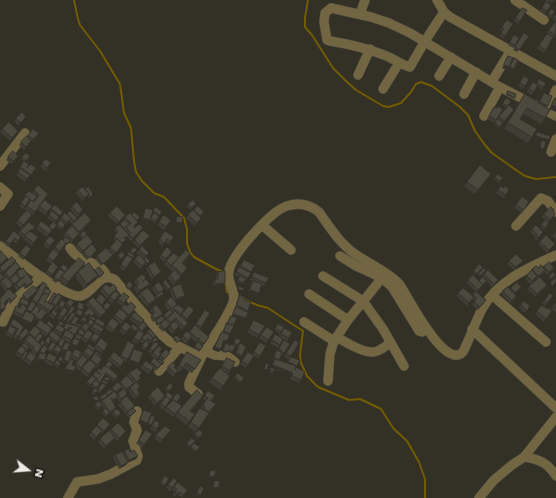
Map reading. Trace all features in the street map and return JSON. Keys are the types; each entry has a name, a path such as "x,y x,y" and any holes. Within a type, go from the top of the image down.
{"street":[{"path":"360,14 365,0"},
{"path":"515,0 544,20"},
{"path":"435,1 444,12 510,52 556,76"},
{"path":"444,12 425,40 411,67 370,49 327,40 325,30 325,13 331,8 360,14 389,23 425,40 500,87 556,116"},
{"path":"358,75 370,49"},
{"path":"492,81 510,52"},
{"path":"439,76 451,57"},
{"path":"383,90 399,63"},
{"path":"464,94 476,72"},
{"path":"484,116 500,87"},
{"path":"547,111 556,90"},
{"path":"0,166 25,133"},
{"path":"550,152 556,139"},
{"path":"0,187 8,194 0,206"},
{"path":"516,226 541,198 548,201 556,212"},
{"path":"198,394 189,387 189,383 234,300 228,273 230,265 242,246 279,209 286,206 299,204 308,206 319,212 349,250 384,276"},
{"path":"262,226 291,250"},
{"path":"0,246 42,277 73,295 80,296 85,294 98,282 107,277 112,278 117,281 142,313 162,335 180,348 195,354 204,353 227,356 235,362"},
{"path":"70,248 78,258 102,269 107,277"},
{"path":"340,256 356,266 399,283 427,329 440,346 450,354 457,356 463,352 483,307 492,295 507,280 556,255"},
{"path":"323,276 363,301 374,315 404,366"},
{"path":"328,381 330,354 335,339 348,320 384,276"},
{"path":"4,322 11,304 42,277"},
{"path":"47,300 57,286"},
{"path":"309,294 348,320"},
{"path":"492,295 546,342"},
{"path":"304,322 335,339 371,352 376,351 390,343"},
{"path":"472,329 556,408"},
{"path":"159,371 180,348"},
{"path":"68,498 77,482 98,479 137,460 138,456 133,441 137,430 134,422 137,410"},
{"path":"479,498 494,480 524,457 556,417"},
{"path":"524,457 542,460 550,467 556,476"}],"building":[{"path":"546,2 551,5 547,11 542,8"},
{"path":"522,8 527,10 520,21 516,18"},
{"path":"551,9 555,11 552,16 548,14"},
{"path":"507,20 513,24 505,36 501,33 504,28 502,27"},
{"path":"555,22 556,34 555,35 549,31"},
{"path":"524,33 529,36 519,50 515,47"},
{"path":"547,34 553,37 546,50 539,46"},
{"path":"514,35 519,38 515,46 510,42"},
{"path":"508,56 513,58 509,67 504,65"},
{"path":"514,58 518,60 514,69 510,67"},
{"path":"524,76 529,79 525,86 520,83"},
{"path":"539,79 546,83 544,87 537,84"},
{"path":"533,82 538,85 534,92 529,89"},
{"path":"508,91 516,94 515,98 507,94"},
{"path":"544,93 552,96 548,106 540,102"},
{"path":"525,94 550,110 545,118 527,108 520,119 537,129 532,137 508,123"},
{"path":"506,98 511,101 508,106 503,104"},
{"path":"556,98 556,107 552,105"},
{"path":"509,105 514,110 504,121 499,117"},
{"path":"497,106 503,109 496,120 489,116 494,107 496,108"},
{"path":"22,112 26,117 20,123 16,118"},
{"path":"498,119 503,123 500,127 495,123"},
{"path":"9,122 18,131 12,138 2,129"},
{"path":"33,129 39,133 34,139 28,136"},
{"path":"537,132 550,136 549,140 536,136"},
{"path":"27,136 31,141 26,147 21,142"},
{"path":"542,140 546,142 544,149 540,148"},
{"path":"13,151 18,156 14,161 8,157"},
{"path":"26,153 30,156 26,161 22,157"},
{"path":"46,159 51,163 47,168 42,163"},
{"path":"24,161 29,164 27,168 31,164 36,168 31,175 20,167"},
{"path":"480,165 491,174 478,190 467,182"},
{"path":"21,169 30,175 27,179 18,172"},
{"path":"498,174 503,178 500,181 495,178"},
{"path":"38,185 48,194 35,212 27,206 31,200 34,202 39,195 34,190"},
{"path":"501,186 503,188 505,186 509,189 506,195 498,190"},
{"path":"83,187 89,194 84,198 78,190"},
{"path":"89,187 93,194 90,197 85,189"},
{"path":"29,191 37,196 33,202 24,196"},
{"path":"26,196 30,199 25,206 21,203"},
{"path":"522,197 529,201 524,210 516,205"},
{"path":"45,200 52,206 47,212 39,206"},
{"path":"193,200 196,204 191,208 188,204"},
{"path":"77,202 83,210 78,214 72,206"},
{"path":"55,205 63,212 60,216 51,209"},
{"path":"117,206 125,215 119,222 110,213"},
{"path":"198,206 204,212 200,216 194,210"},
{"path":"156,207 162,212 159,215 153,210"},
{"path":"551,207 555,214 550,220 544,214"},
{"path":"146,208 153,210 150,220 143,218"},
{"path":"27,210 32,215 23,225 18,220"},
{"path":"193,210 201,218 197,223 188,215"},
{"path":"52,211 59,217 56,221 49,215"},
{"path":"70,211 77,218 74,221 67,214"},
{"path":"134,212 140,217 137,221 132,215"},
{"path":"65,213 71,218 67,223 61,218"},
{"path":"85,213 91,220 79,232 72,224"},
{"path":"130,213 138,222 134,226 135,228 139,224 143,228 133,238 129,235 131,233 126,227 131,223 125,217"},
{"path":"154,213 159,216 156,221 151,218"},
{"path":"164,215 171,220 166,227 159,222"},
{"path":"177,216 183,217 182,223 176,222"},
{"path":"61,220 65,225 62,229 57,224"},
{"path":"125,220 129,224 124,228 120,224"},
{"path":"545,220 549,223 545,228 541,225"},
{"path":"41,221 52,229 49,234 38,226"},
{"path":"29,222 35,227 25,235 20,231"},
{"path":"53,222 57,225 52,230 49,227"},
{"path":"119,225 129,235 125,238 123,237 126,240 122,243 114,236 118,232 115,228"},
{"path":"536,225 543,232 538,238 536,236 537,234 532,229"},
{"path":"72,226 79,233 73,240 65,233"},
{"path":"143,230 150,236 140,245 135,240"},
{"path":"14,231 21,237 18,241 15,238 10,244 6,241"},
{"path":"30,231 38,237 34,243 25,236"},
{"path":"85,231 87,235 83,238 80,234"},
{"path":"165,231 174,237 171,241 167,239 164,243 160,239"},
{"path":"87,235 93,242 83,251 77,244"},
{"path":"546,235 555,244 549,250 540,242"},
{"path":"50,236 55,240 50,246 45,242"},
{"path":"66,237 70,241 67,244 63,240"},
{"path":"62,239 66,243 60,251 55,247"},
{"path":"117,239 123,244 116,253 110,248"},
{"path":"92,244 97,250 89,258 84,252"},
{"path":"26,245 31,249 25,257 20,253"},
{"path":"142,246 149,253 146,256 139,250"},
{"path":"134,247 137,250 133,254 130,251"},
{"path":"167,247 172,252 166,259 161,255"},
{"path":"106,248 113,255 103,264 97,256"},
{"path":"53,249 59,254 53,261 48,257"},
{"path":"186,250 190,254 182,263 187,268 182,274 172,265"},
{"path":"0,251 7,258 0,265"},
{"path":"123,252 125,256 120,259 118,254"},
{"path":"129,252 134,255 132,258 127,254"},
{"path":"174,253 179,257 171,265 166,261"},
{"path":"516,254 523,261 516,267 509,261"},
{"path":"127,255 133,258 126,268 121,265"},
{"path":"139,255 146,262 142,266 135,259"},
{"path":"12,257 16,261 3,272 0,267"},
{"path":"146,257 150,261 147,264 144,259"},
{"path":"79,258 85,263 68,282 62,276"},
{"path":"244,260 255,265 251,272 241,266"},
{"path":"16,262 20,267 10,278 5,273"},
{"path":"53,262 58,267 52,275 47,270"},
{"path":"155,262 161,272 154,277 148,266"},
{"path":"549,262 554,268 549,272 544,267"},
{"path":"89,263 98,275 87,284 78,272"},
{"path":"63,264 68,268 65,272 60,269"},
{"path":"479,264 483,267 477,274 474,271"},
{"path":"541,265 545,270 538,276 532,269 536,266 538,268"},
{"path":"99,267 104,273 100,277 95,271"},
{"path":"239,267 251,273 248,278 237,272"},
{"path":"23,268 33,282 27,286 25,283 19,288 16,284 25,276 20,279 17,272"},
{"path":"61,268 65,272 58,280 54,277"},
{"path":"484,268 486,270 480,276 478,274"},
{"path":"175,270 181,277 175,282 170,275"},
{"path":"488,270 498,280 494,284 484,274"},
{"path":"532,270 537,276 532,281 527,276"},
{"path":"225,271 225,283 215,284 215,279 218,279 218,272"},
{"path":"0,272 4,278 0,280"},
{"path":"254,272 269,278 266,283 252,277"},
{"path":"553,272 556,275 551,279 549,276"},
{"path":"16,274 20,279 14,284 10,279"},
{"path":"143,274 146,278 142,282 146,279 150,284 139,291 136,285 139,284 136,279"},
{"path":"473,275 483,285 478,290 468,280"},
{"path":"240,276 246,279 243,283 238,280"},
{"path":"7,277 13,285 8,289 1,281"},
{"path":"483,277 487,281 483,285 479,281"},
{"path":"540,277 547,285 537,294 529,286"},
{"path":"556,277 556,282 552,286 550,283"},
{"path":"166,280 171,287 168,289 163,282"},
{"path":"130,281 133,286 129,289 126,285"},
{"path":"253,281 262,284 259,293 250,290"},
{"path":"43,282 47,285 37,303 33,300"},
{"path":"159,282 164,289 159,293 154,286"},
{"path":"517,282 521,287 515,293 511,288"},
{"path":"106,284 110,287 113,284 117,288 109,296 102,288"},
{"path":"181,284 185,296 176,299 172,287"},
{"path":"33,286 38,290 27,300 23,295"},
{"path":"239,286 244,288 243,291 238,289"},
{"path":"508,287 516,296 512,301 503,291"},
{"path":"46,288 51,291 49,295 43,293"},
{"path":"148,288 156,299 149,304 140,293"},
{"path":"463,288 474,297 469,303 458,293"},
{"path":"9,289 17,296 12,301 9,298 5,302 5,309 0,309 0,299"},
{"path":"115,291 120,294 114,301 110,297"},
{"path":"162,291 164,294 157,298 156,296"},
{"path":"475,291 486,300 480,307 474,302 477,298 473,295"},
{"path":"44,293 49,295 44,303 46,301 54,306 51,311 38,303"},
{"path":"54,293 56,294 50,304 48,303"},
{"path":"124,293 129,297 124,303 118,299"},
{"path":"550,293 553,296 547,303 544,301"},
{"path":"58,294 62,296 56,305 52,303"},
{"path":"100,294 106,299 102,305 96,300"},
{"path":"240,295 245,297 244,300 251,302 248,311 237,305"},
{"path":"93,297 106,311 101,316 88,302"},
{"path":"171,297 177,304 172,309 166,302"},
{"path":"21,298 29,301 28,306 20,303"},
{"path":"70,299 74,302 71,307 66,304"},
{"path":"62,300 66,303 62,308 59,305"},
{"path":"32,301 36,304 31,312 27,310"},
{"path":"524,301 530,306 527,311 521,305"},
{"path":"79,302 84,304 83,310 77,308"},
{"path":"107,302 111,305 106,310 103,307"},
{"path":"131,302 136,307 129,315 121,308 124,304 127,306"},
{"path":"22,304 27,307 23,315 14,311 16,306 20,308"},
{"path":"58,305 59,306 55,311 58,313 55,317 51,313"},
{"path":"157,305 163,314 155,319 152,315 155,312 152,308"},
{"path":"178,305 184,309 181,314 173,308"},
{"path":"542,305 552,311 546,319 537,311"},
{"path":"36,306 40,308 38,313 41,308 47,312 41,320 31,313"},
{"path":"72,306 75,308 70,315 68,313"},
{"path":"189,306 194,310 187,319 182,314"},
{"path":"64,307 68,310 63,317 59,315"},
{"path":"236,307 248,312 246,318 233,314"},
{"path":"89,308 95,313 92,316 89,314 87,316 84,314"},
{"path":"78,309 83,311 81,316 76,314"},
{"path":"120,309 128,315 123,321 115,315"},
{"path":"170,310 173,313 167,319 164,315"},
{"path":"205,310 210,313 201,327 196,324"},
{"path":"26,311 35,315 32,323 22,319"},
{"path":"175,311 188,323 184,327 176,318 171,322 167,318"},
{"path":"73,312 76,314 69,322 67,321"},
{"path":"135,312 144,320 141,324 131,316"},
{"path":"66,315 68,316 65,321 63,320"},
{"path":"75,316 79,318 75,325 71,323"},
{"path":"90,316 96,318 95,321 89,318"},
{"path":"162,316 165,320 158,324 156,320"},
{"path":"231,316 237,318 233,326 227,323"},
{"path":"83,317 87,319 86,322 81,320"},
{"path":"97,318 105,323 103,327 95,322"},
{"path":"112,318 119,323 114,330 107,325"},
{"path":"13,319 24,327 18,337 15,334 18,329 11,324"},
{"path":"90,319 94,322 91,326 88,323"},
{"path":"165,319 170,324 165,329 160,325"},
{"path":"40,320 52,328 48,334 36,326"},
{"path":"254,320 265,326 259,335 249,329"},
{"path":"49,321 54,326 52,330 52,328 46,324"},
{"path":"60,321 64,323 63,326 58,324"},
{"path":"175,321 179,326 174,331 170,326"},
{"path":"126,322 131,326 126,332 121,328"},
{"path":"143,322 147,325 142,331 138,328"},
{"path":"66,323 79,327 75,335 68,331 72,328 69,327 68,330 64,328"},
{"path":"77,323 82,325 81,327 76,325"},
{"path":"85,323 90,326 86,331 82,328"},
{"path":"95,323 104,329 101,332 92,327"},
{"path":"227,323 234,326 230,334 224,331"},
{"path":"58,324 65,329 62,333 55,329"},
{"path":"133,324 138,328 136,331 131,327"},
{"path":"278,324 284,327 281,332 275,329"},
{"path":"195,325 209,337 204,344 199,340 200,338 198,339 190,332"},
{"path":"10,326 16,329 13,335 7,332"},
{"path":"35,326 41,331 35,338 29,333"},
{"path":"267,327 274,332 268,340 261,335"},
{"path":"26,328 29,332 22,339 19,336"},
{"path":"284,328 292,332 289,338 281,334"},
{"path":"80,329 85,332 83,336 78,333"},
{"path":"149,329 156,336 153,338 147,332"},
{"path":"66,330 74,334 72,340 63,336"},
{"path":"88,330 93,334 88,340 83,337"},
{"path":"139,330 144,334 139,341 134,338"},
{"path":"53,331 61,338 57,342 49,335"},
{"path":"187,331 192,336 188,341 183,336"},
{"path":"148,332 153,338 150,341 148,338 145,341 142,338"},
{"path":"222,332 230,335 227,341 224,340 221,349 215,347"},
{"path":"40,333 43,336 38,342 35,339"},
{"path":"95,333 100,336 96,341 91,338"},
{"path":"77,334 82,336 80,340 75,338"},
{"path":"275,334 283,339 280,345 272,340"},
{"path":"30,335 42,346 37,353 33,349 34,347 25,340"},
{"path":"176,335 181,339 178,342 174,338"},
{"path":"48,337 51,339 49,344 45,342"},
{"path":"157,337 158,340 154,343 152,340"},
{"path":"61,338 65,340 62,347 58,345"},
{"path":"74,338 80,340 77,346 72,344"},
{"path":"101,338 108,344 104,351 96,345"},
{"path":"236,338 241,340 238,345 234,343"},
{"path":"42,340 45,342 43,346 40,344"},
{"path":"284,340 290,344 284,353 279,349"},
{"path":"295,340 299,343 291,356 286,354"},
{"path":"128,341 135,345 128,359 121,356"},
{"path":"146,341 149,344 146,349 142,346"},
{"path":"155,341 159,344 153,351 150,349"},
{"path":"52,342 56,344 52,351 48,349"},
{"path":"66,342 70,344 67,351 62,349"},
{"path":"198,342 203,346 200,350 195,346"},
{"path":"260,342 266,346 260,356 254,352"},
{"path":"24,343 29,347 27,351 22,346"},
{"path":"226,343 230,346 231,344 236,346 232,352 223,350"},
{"path":"241,343 246,347 242,356 236,352"},
{"path":"89,344 96,349 94,351 88,347 87,348"},
{"path":"44,345 48,348 44,354 40,352"},
{"path":"57,345 62,349 59,353 54,350"},
{"path":"21,346 26,349 23,355 17,352"},
{"path":"159,346 162,349 159,352 161,354 158,357 153,353"},
{"path":"88,347 94,352 90,357 84,352"},
{"path":"75,349 82,352 79,359 72,355"},
{"path":"134,349 143,352 139,363 130,360"},
{"path":"166,349 170,353 164,359 161,355"},
{"path":"67,350 72,351 69,362 64,360"},
{"path":"277,350 282,353 279,360 274,357"},
{"path":"26,351 28,352 24,360 22,358"},
{"path":"96,351 102,356 101,357 95,353 94,354"},
{"path":"30,352 36,356 32,362 26,358"},
{"path":"114,352 124,360 121,366 110,357"},
{"path":"187,352 201,360 195,369 186,363 183,368 179,365"},
{"path":"248,352 254,356 248,365 242,361"},
{"path":"40,353 46,354 45,360 38,359"},
{"path":"49,353 57,357 54,363 46,359"},
{"path":"95,353 102,359 98,365 91,360"},
{"path":"83,355 88,359 81,368 76,363"},
{"path":"61,356 63,359 61,362 58,359"},
{"path":"291,357 300,360 297,366 288,362"},
{"path":"154,358 162,364 158,368 151,362"},
{"path":"227,358 235,362 230,371 222,366"},
{"path":"71,359 74,360 72,365 76,366 74,371 65,369"},
{"path":"159,359 164,362 162,365 158,361"},
{"path":"275,359 296,366 295,370 296,367 305,372 301,380 292,376 293,373 273,365"},
{"path":"57,360 61,364 58,366 55,363"},
{"path":"90,360 96,365 89,374 82,368"},
{"path":"109,361 113,364 109,368 118,376 115,380 106,373 100,383 93,375 96,371 101,375 97,371 99,368 101,370 104,365 107,368 105,365"},
{"path":"146,361 154,367 151,371 142,365"},
{"path":"173,362 176,366 174,367 178,371 175,374 168,367"},
{"path":"266,363 269,364 267,370 264,369"},
{"path":"271,367 275,370 274,372 270,370"},
{"path":"137,368 142,373 139,376 141,378 137,382 129,373"},
{"path":"220,368 230,376 223,386 212,378"},
{"path":"238,373 244,378 241,382 235,377"},
{"path":"93,376 96,379 90,385 87,381"},
{"path":"127,376 134,383 127,389 120,382"},
{"path":"105,377 110,378 109,381 104,380"},
{"path":"96,380 100,384 96,388 92,384"},
{"path":"103,380 108,382 107,385 102,383"},
{"path":"118,382 122,386 116,392 112,388"},
{"path":"137,382 140,387 137,389 140,394 136,396 130,388"},
{"path":"103,383 106,386 101,391 98,388"},
{"path":"170,383 173,386 169,391 166,388"},
{"path":"158,387 165,396 157,403 150,394"},
{"path":"96,388 98,391 95,393 92,391"},
{"path":"110,389 113,392 109,396 106,393"},
{"path":"125,389 127,394 121,399 118,393"},
{"path":"197,390 203,396 190,411 195,414 189,421 178,412"},
{"path":"114,391 118,396 114,400 111,398 116,408 110,412 102,401"},
{"path":"208,391 215,395 212,400 210,400 216,404 209,412 203,408 205,406 203,404 208,398 205,396"},
{"path":"168,392 173,396 170,400 166,396 165,398 164,397"},
{"path":"106,393 108,396 102,400 100,397"},
{"path":"177,393 181,396 177,402 172,400"},
{"path":"94,396 99,397 98,401 93,399"},
{"path":"127,396 135,406 128,412 120,402"},
{"path":"166,396 170,400 165,407 161,404"},
{"path":"174,400 182,406 175,414 166,407"},
{"path":"99,401 102,406 98,408 95,404"},
{"path":"106,408 110,413 106,416 103,411"},
{"path":"133,408 136,411 130,416 127,413"},
{"path":"200,408 209,413 199,428 191,422"},
{"path":"117,409 121,413 117,417 113,412"},
{"path":"144,410 152,413 148,423 140,420"},
{"path":"151,415 155,417 152,425 148,423"},
{"path":"103,418 110,424 104,431 97,425"},
{"path":"155,420 160,423 157,429 152,426"},
{"path":"118,423 126,431 119,438 111,429"},
{"path":"97,426 102,431 96,437 91,432"},
{"path":"165,426 171,430 162,440 156,435"},
{"path":"146,430 152,434 144,445 139,440"},
{"path":"200,430 203,434 198,438 195,433"},
{"path":"109,431 115,438 106,446 100,439"},
{"path":"192,438 195,441 190,446 187,443"},
{"path":"194,443 200,447 196,451 191,447"},
{"path":"129,449 130,452 134,450 138,456 129,460 124,451"},
{"path":"122,452 128,462 121,466 115,455"},
{"path":"211,470 216,471 214,477 209,476"},
{"path":"165,476 169,479 165,485 161,482"},
{"path":"174,478 177,481 172,488 168,485"},
{"path":"215,480 220,482 218,488 213,487"},
{"path":"178,482 187,490 184,495 179,492 178,494 175,492 177,489 174,487"},
{"path":"200,486 204,488 201,495 197,493"}],"waterway":[{"path":"74,0 80,25 100,51 120,84 124,113 131,128 136,172 142,181 154,193 164,197 184,218 187,229 187,243 190,252 194,257 223,272"},
{"path":"308,0 305,27 312,35 333,68 356,90 383,106 389,107 401,103 416,84 421,82 432,86 460,107 468,115 475,131 492,153 525,176 536,179 556,177"},
{"path":"225,280 227,292 230,293"},
{"path":"236,296 268,308 303,331 300,355 301,363 307,376 318,387 349,400 360,399 381,409 393,428 407,441 419,462 425,479 425,498"}]}
